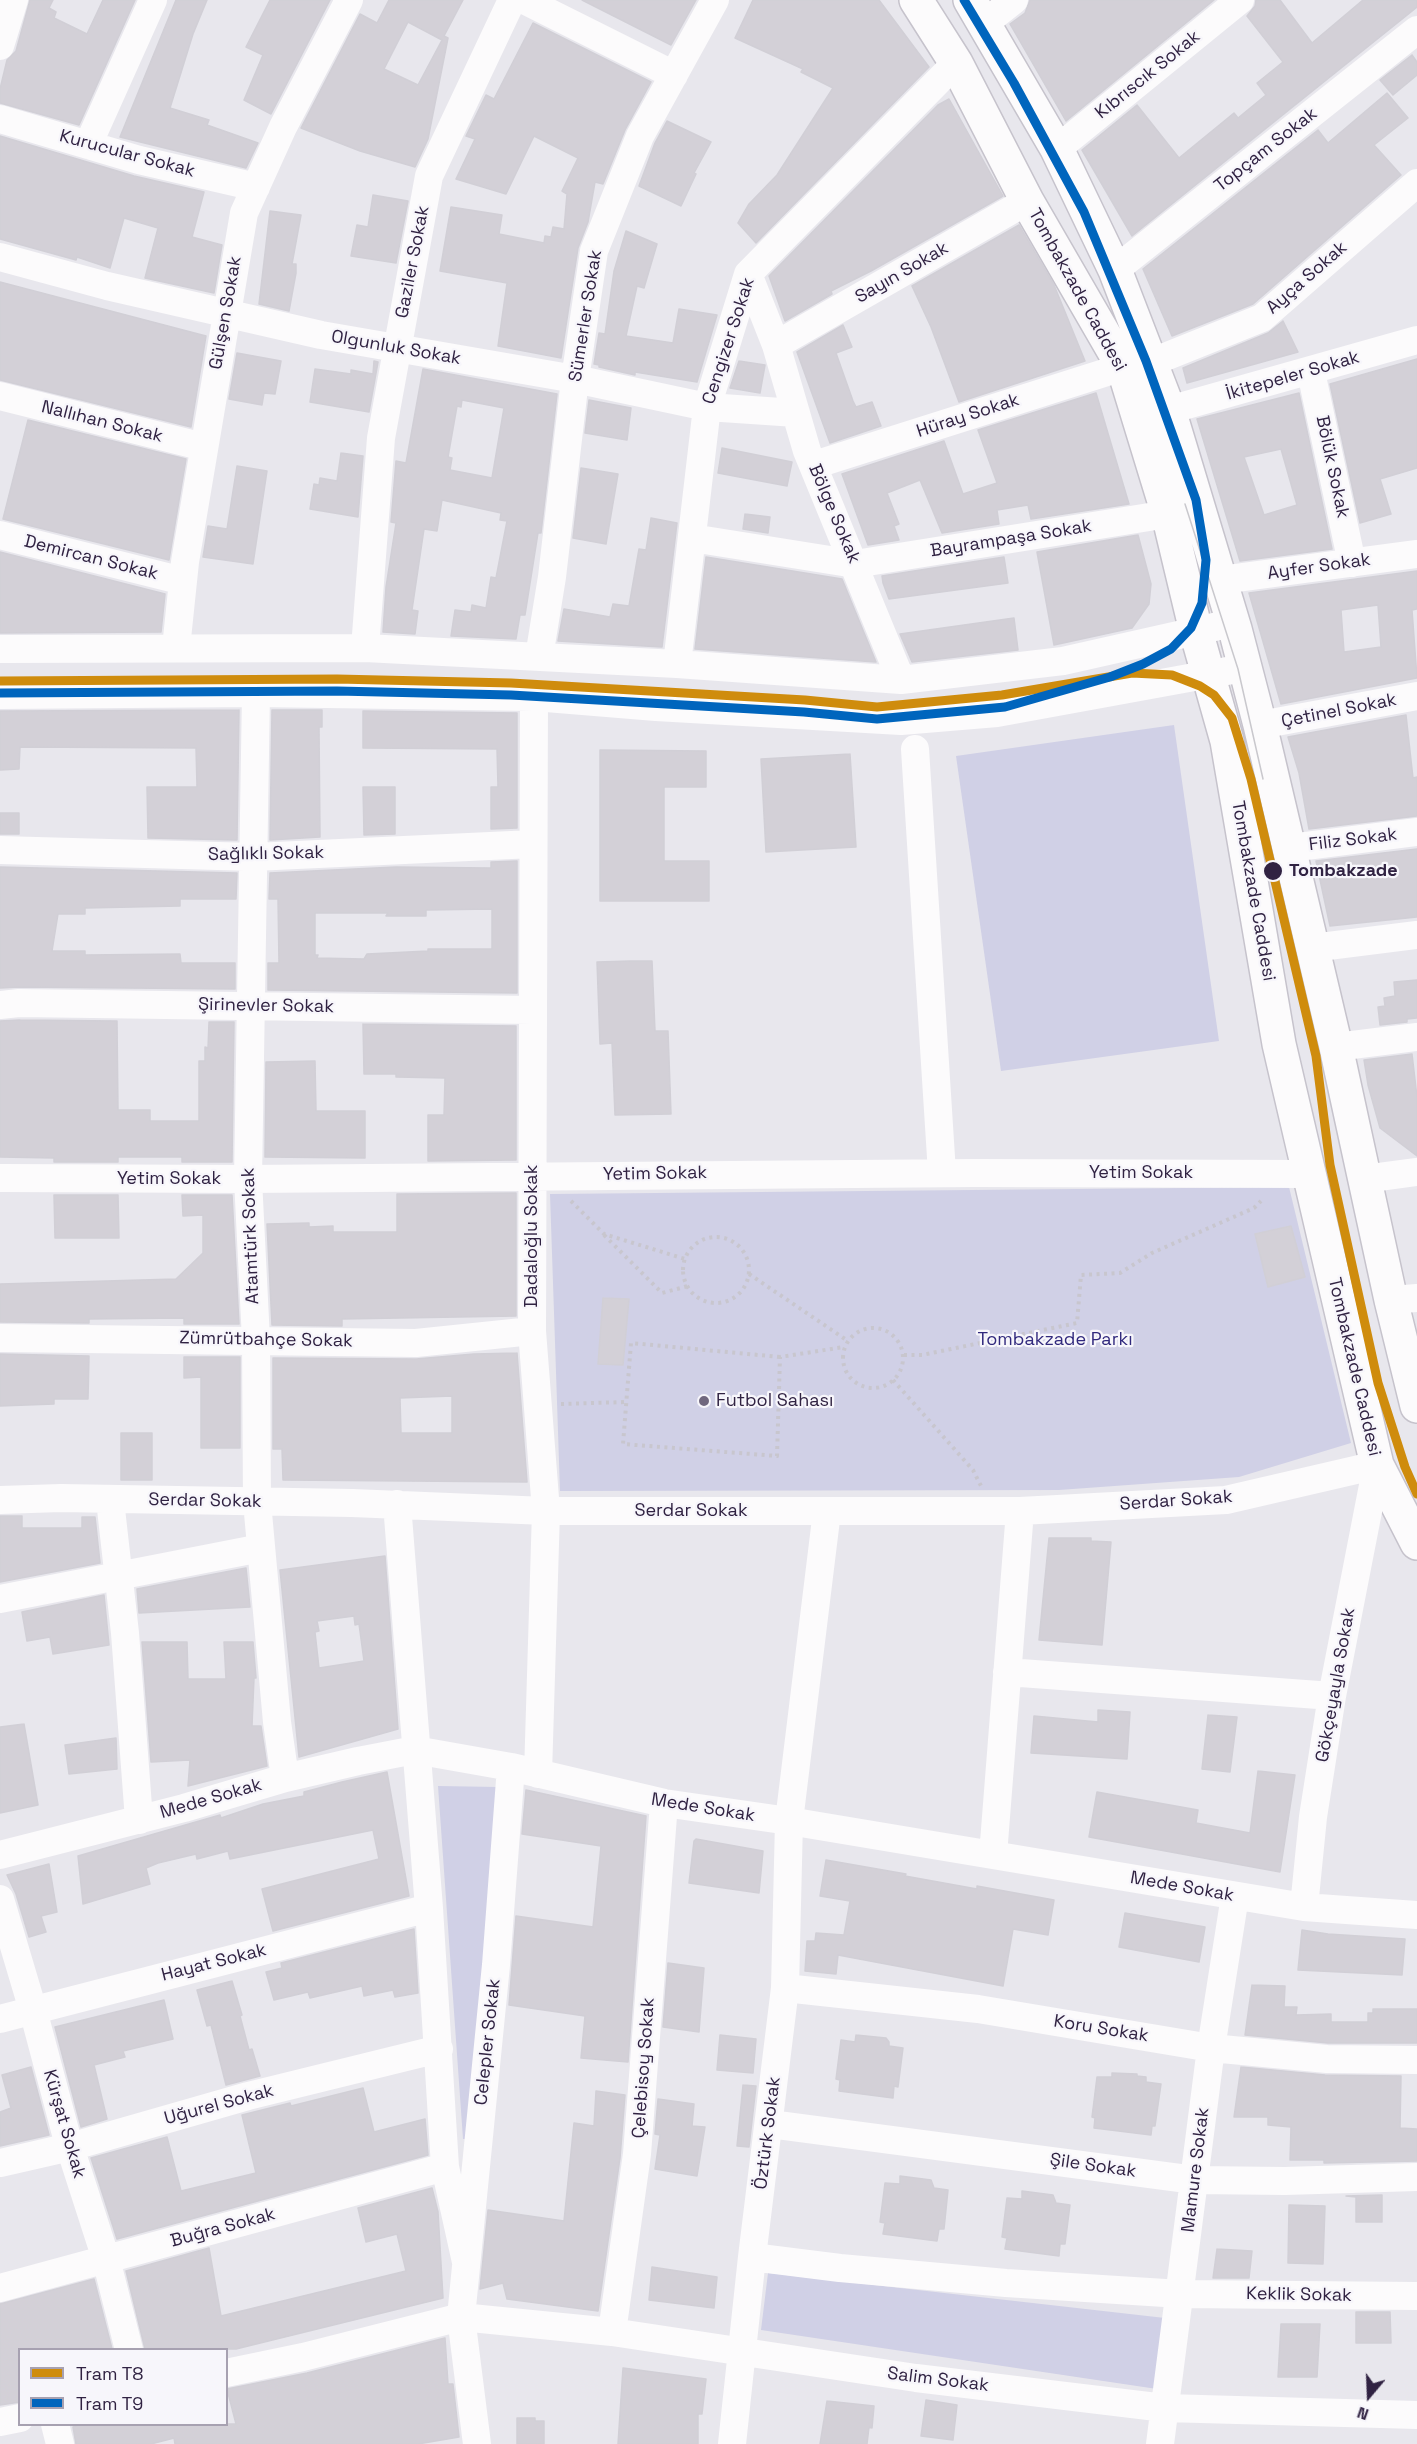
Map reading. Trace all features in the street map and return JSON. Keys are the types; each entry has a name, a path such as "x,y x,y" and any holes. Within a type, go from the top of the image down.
{"main road":[{"name":"Tombakzade Caddesi","path":"916,0 956,63 1027,201 1136,365 1169,410 1244,661 1290,848 1364,1179 1404,1299 1417,1406"},
{"name":"Tombakzade Caddesi","path":"977,12 1057,149 1115,270 1168,514 1196,631 1227,741 1279,1044 1298,1174 1377,1465 1417,1542"}],"street":[{"path":"0,46 14,0"},
{"path":"88,145 153,0"},
{"name":"Gülşen Sokak","path":"176,648 183,580 225,313 244,213 283,127 349,0"},
{"name":"Gaziler Sokak","path":"365,648 381,438 429,176 513,0"},
{"path":"524,0 674,75"},
{"name":"Sümerler Sokak","path":"539,657 552,577 575,379 594,251 640,136 715,0"},
{"path":"977,12 1014,0"},
{"name":"Kıbrıscık Sokak","path":"1057,149 1240,0"},
{"name":"Topçam Sokak","path":"1115,270 1417,30"},
{"name":"Cengizer Sokak","path":"677,664 707,407 748,274 956,63"},
{"name":"Kurucular Sokak","path":"0,118 139,160 256,188"},
{"name":"Ayça Sokak","path":"1136,365 1262,318 1417,183"},
{"name":"Sayın Sokak","path":"776,345 1027,201"},
{"name":"Olgunluk Sokak","path":"0,257 107,286 397,349 575,379 707,407 796,413"},
{"name":"Bölge Sokak","path":"748,274 776,345 813,465 902,680"},
{"name":"İkitepeler Sokak","path":"1169,410 1311,372 1417,340"},
{"name":"Hüray Sokak","path":"813,465 1136,365"},
{"name":"Bölük Sokak","path":"1311,372 1352,563"},
{"name":"Nallıhan Sokak","path":"0,396 204,447"},
{"name":"Bayrampaşa Sokak","path":"692,538 855,564 1168,514"},
{"name":"Demircan Sokak","path":"0,535 183,580"},
{"name":"Ayfer Sokak","path":"1221,580 1417,554"},
{"path":"0,649 365,648 677,664 902,680 1063,661 1223,625 1235,628"},
{"path":"0,695 256,693 534,697 656,707 901,721 997,713 1238,669 1244,661"},
{"name":"Atamtürk Sokak","path":"256,693 248,1179 256,1340 257,1502 277,1722 285,1778"},
{"name":"Çetinel Sokak","path":"1260,725 1417,696"},
{"name":"Dadaloğlu Sokak","path":"534,697 532,1010 538,1175 532,1331 546,1511 538,1774"},
{"path":"915,749 942,1173"},
{"name":"Filiz Sokak","path":"1290,848 1417,832"},
{"name":"Sağlıklı Sokak","path":"0,850 254,857 533,844"},
{"path":"1312,948 1417,935"},
{"name":"Şirinevler Sokak","path":"0,1005 19,1003 532,1010"},
{"path":"1336,1047 1417,1036"},
{"path":"1364,1179 1417,1172"},
{"name":"Yetim Sokak","path":"0,1178 248,1179 942,1173 1298,1174"},
{"name":"Zümrütbahçe Sokak","path":"0,1338 416,1343 532,1331"},
{"name":"Serdar Sokak","path":"0,1500 397,1504 546,1511 1007,1511 1226,1500 1377,1465"},
{"name":"Gökçeyayla Sokak","path":"1304,1907 1313,1817 1332,1696 1377,1465"},
{"path":"110,1500 139,1820"},
{"path":"397,1504 429,1908 445,2168 466,2262"},
{"name":"Öztürk Sokak","path":"732,2444 752,2257 786,1988 789,1821 827,1511"},
{"path":"993,1855 1007,1672 1007,1511"},
{"path":"0,1599 261,1548"},
{"path":"1007,1672 1332,1696"},
{"name":"Mede Sokak","path":"0,1855 184,1808 285,1778 415,1750 511,1767 664,1803 789,1821 1304,1907 1417,1915"},
{"name":"Celepler Sokak","path":"477,2444 461,2318 497,1954 511,1767"},
{"name":"Çelebisoy Sokak","path":"612,2332 637,2154 664,1803"},
{"name":"Mamure Sokak","path":"1160,2444 1211,2048 1235,1896"},
{"name":"Kürşat Sokak","path":"0,1899 70,2147 106,2259 129,2348"},
{"name":"Hayat Sokak","path":"0,2019 429,1908"},
{"name":"Koru Sokak","path":"786,1988 978,2009 1211,2048 1327,2059 1417,2060"},
{"name":"Uğurel Sokak","path":"0,2163 70,2147 248,2096 439,2049"},
{"name":"Şile Sokak","path":"770,2124 1195,2180 1286,2181 1417,2177"},
{"name":"Buğra Sokak","path":"0,2288 445,2168"},
{"name":"Keklik Sokak","path":"752,2257 840,2268 1006,2283 1181,2294 1417,2296"},
{"name":"Salim Sokak","path":"228,2373 303,2357 461,2318 612,2332 916,2378 1165,2408 1417,2415"},
{"path":"0,2422 18,2418"},
{"path":"56,2426 60,2444"}],"path":[{"path":"904,1355 922,1355 1077,1323 1082,1275 1120,1273 1152,1253 1254,1208 1298,1174"},
{"path":"538,1175 604,1234 662,1293 688,1286"},
{"path":"604,1234 685,1259"},
{"path":"725,1238 742,1249 749,1262 749,1274 743,1290 725,1302 704,1300 696,1296 688,1286 683,1273 685,1259 692,1247 704,1239 725,1238"},
{"path":"749,1274 848,1341"},
{"path":"880,1328 895,1336 904,1355 902,1368 893,1380 880,1387 866,1387 853,1380 844,1369 844,1347 859,1331 880,1328"},
{"path":"780,1357 777,1456 623,1444 631,1343 780,1357 844,1347"},
{"path":"893,1380 1007,1511"},
{"path":"537,1405 627,1402"}],"green space":[{"path":"1174,725 1219,1041 1001,1071 956,756"},
{"name":"Tombakzade Parkı","path":"1289,1187 1351,1443 1239,1477 1059,1490 560,1491 550,1194"},
{"path":"438,1786 498,1787 471,2139 463,2139"},
{"path":"768,2273 1165,2318 1157,2389 761,2330"}],"building":[{"path":"30,0 53,0 49,8 56,12 54,18 87,34 103,0 135,0 79,125 0,103 0,89 7,60 16,51"},
{"path":"176,0 207,0 193,34 170,108 209,120 207,125 258,143 246,168 120,137"},
{"path":"270,0 330,0 271,114 244,100 263,55 246,47"},
{"path":"389,0 463,0 444,36 448,38 428,139 415,167 360,151 301,128 360,14 377,23","holes":["408,22 442,40 418,85 384,69"]},
{"path":"582,0 696,0 671,45"},
{"path":"753,0 879,0 929,67 756,243 738,223 749,204 777,175 833,88 801,72 803,69 735,38"},
{"path":"1030,0 1214,0 1066,121 1010,24 1025,13"},
{"path":"1256,0 1280,0 1312,43 1363,0 1417,0 1417,7 1132,236 1082,150 1137,105 1179,158 1234,113 1238,118 1266,95 1257,83 1283,62 1247,16 1255,6"},
{"path":"533,23 651,82 625,130 603,184 595,182 588,222 578,248 561,358 498,346 507,283 440,271 451,207 502,215 499,234 544,243 545,236 551,237 553,227 564,229 567,194 562,191 578,158 534,136 506,194 456,179 475,139 466,136 486,95 494,99"},
{"path":"1412,55 1417,62 1417,75 1393,95 1380,80"},
{"path":"1387,93 1408,118 1374,145 1401,175 1253,304 1172,336 1143,269 1318,130 1328,143"},
{"path":"949,99 1003,196 871,271 831,291 832,294 785,321 769,276 938,105"},
{"path":"667,121 711,142 694,173 696,174 681,206 639,186 655,143"},
{"path":"0,136 134,176 204,192 192,237 222,245 214,293 145,278 158,228 124,218 110,268 77,257 76,260 0,239"},
{"path":"373,195 408,201 396,263 351,256 357,225 368,227"},
{"path":"270,211 301,215 292,264 296,264 296,273 289,311 259,304"},
{"path":"1019,225 1054,285 1085,361 959,402 931,327 912,286"},
{"path":"626,231 657,244 644,288 637,286 626,336 673,343 679,309 717,315 697,382 635,372 635,375 594,364 599,333 605,334 614,271"},
{"path":"0,282 206,336 191,427 0,380"},
{"path":"1283,321 1298,352 1187,383 1183,368 1268,333"},
{"path":"843,325 852,347 836,353 853,401 856,407 872,402 881,426 830,443 797,352"},
{"path":"237,353 281,361 275,394 264,393 262,405 229,399"},
{"path":"1417,359 1417,468 1380,479 1391,514 1360,523 1330,384"},
{"path":"374,361 378,362 369,412 310,402 315,369 351,374 351,370 373,374"},
{"path":"739,361 765,365 760,393 730,388"},
{"path":"423,369 557,394 541,533 538,533 525,615 520,615 516,639 451,636 455,610 471,612 472,605 486,608 491,577 496,578 507,521 500,520 501,513 442,500 437,531 424,529 412,610 418,611 415,634 383,632 386,587 396,523 391,522 396,461 406,463","holes":["462,400 504,408 492,478 450,470 452,458 448,457 457,406 461,407"]},
{"path":"1096,393 1129,504 1031,519 1028,505 997,510 999,524 942,533 920,480 887,493 899,524 894,526 899,540 868,545 842,474 944,441 963,494 997,483 978,430"},
{"path":"1299,393 1332,549 1240,561 1197,419","holes":["1281,449 1297,505 1264,515 1244,457"]},
{"path":"589,400 631,408 627,440 585,433"},
{"path":"28,420 186,459 169,560 3,519"},
{"path":"722,448 792,462 787,486 718,473"},
{"path":"341,453 363,456 358,517 310,509 314,484 319,485 320,478 337,481"},
{"path":"237,466 267,471 253,564 203,557 208,526 227,529"},
{"path":"581,468 618,474 606,544 573,538"},
{"path":"745,514 770,517 768,533 743,529"},
{"path":"651,518 677,523 662,647 558,641 564,609 610,617 613,604 629,606 639,549 646,550"},
{"path":"1138,535 1151,584 1149,604 1132,628 1054,645 1037,552"},
{"path":"0,552 165,594 161,632 0,633"},
{"path":"706,557 842,579 876,662 695,649"},
{"path":"1004,557 1008,583 889,599 883,583 882,576"},
{"path":"1417,571 1417,609 1412,610 1417,678 1281,704 1249,593","holes":["1378,605 1381,647 1344,652 1341,610"]},
{"path":"1014,618 1018,650 912,662 900,634"},
{"path":"239,710 237,840 148,838 147,787 197,787 196,748 20,747 19,769 0,770 0,711"},
{"path":"272,710 322,710 322,727 319,727 320,837 270,840"},
{"path":"363,711 517,713 517,828 491,829 491,787 498,787 497,749 363,748"},
{"path":"1406,715 1413,778 1417,777 1417,816 1309,829 1299,773 1288,737"},
{"path":"600,750 706,751 706,787 664,787 664,861 709,861 709,901 600,901"},
{"path":"850,754 856,847 766,852 761,759"},
{"path":"363,787 395,787 395,834 364,835"},
{"path":"0,813 19,813 19,834 0,834"},
{"path":"1417,849 1417,917 1330,926 1316,861"},
{"path":"517,861 517,993 268,990 268,963 279,963 278,899 269,899 270,873 396,867 491,868 491,862","holes":["492,909 492,949 428,949 428,951 367,954 364,959 317,958 318,955 315,955 315,913 388,913 386,916 426,916 426,910"]},
{"path":"0,867 237,873 236,899 180,899 180,906 85,908 85,914 58,914 52,951 85,951 85,955 180,954 181,963 235,963 235,989 0,988"},
{"path":"652,961 655,1031 668,1031 671,1114 615,1115 612,1043 600,1044 597,962"},
{"path":"1417,980 1417,1018 1407,1019 1407,1022 1380,1025 1378,1007 1385,1006 1384,998 1395,996 1394,982"},
{"path":"0,1021 117,1021 118,1110 150,1110 150,1121 199,1121 199,1061 205,1061 209,1022 234,1022 232,1162 182,1162 182,1157 118,1157 118,1162 54,1162 54,1158 0,1157"},
{"path":"363,1024 516,1026 516,1160 428,1161 428,1115 444,1115 445,1078 364,1074"},
{"path":"1412,1054 1417,1097 1417,1156 1380,1128 1368,1085 1364,1060"},
{"path":"315,1061 316,1111 365,1111 365,1158 265,1157 266,1062"},
{"path":"516,1193 516,1316 342,1319 342,1326 272,1325 267,1224 309,1223 309,1227 333,1226 333,1232 397,1232 397,1194"},
{"path":"54,1195 118,1195 119,1238 55,1238"},
{"path":"182,1195 232,1195 239,1324 184,1324 184,1318 89,1319 89,1323 0,1322 0,1284 176,1279 203,1253 203,1215 183,1216"},
{"path":"1291,1226 1305,1277 1268,1287 1255,1234"},
{"path":"603,1298 629,1299 623,1365 598,1364"},
{"path":"517,1353 527,1482 283,1480 282,1449 273,1449 273,1358 416,1359","holes":["452,1396 452,1433 401,1433 400,1398"]},
{"path":"0,1354 89,1356 88,1399 54,1399 54,1404 0,1406"},
{"path":"184,1357 240,1357 240,1448 201,1448 201,1377 184,1378"},
{"path":"121,1433 152,1433 152,1480 121,1480"},
{"path":"0,1516 22,1516 22,1528 82,1528 82,1517 95,1517 100,1563 0,1582"},
{"path":"1049,1538 1091,1538 1091,1541 1111,1542 1102,1645 1039,1640"},
{"path":"385,1556 398,1729 299,1757 280,1570","holes":["354,1616 355,1625 359,1624 364,1661 319,1668 315,1632 319,1631 317,1621"]},
{"path":"246,1568 250,1607 139,1613 137,1589"},
{"path":"104,1595 109,1645 53,1654 50,1637 27,1641 22,1612"},
{"path":"142,1642 187,1642 188,1679 226,1679 224,1642 253,1642 256,1678 254,1678 252,1726 261,1726 267,1766 188,1786 190,1760 151,1762"},
{"path":"1098,1710 1130,1712 1127,1759 1031,1753 1034,1716 1098,1722"},
{"path":"1208,1715 1237,1717 1230,1772 1202,1769"},
{"path":"24,1724 38,1805 0,1813 0,1727"},
{"path":"116,1738 117,1769 69,1774 65,1745"},
{"path":"1258,1771 1295,1775 1280,1872 1089,1837 1097,1792 1198,1810 1196,1823 1250,1833"},
{"path":"387,1772 409,1896 273,1931 262,1889 379,1859 373,1830 230,1859 228,1851 197,1859 196,1854 158,1863 146,1868 150,1884 83,1904 78,1856 220,1815 221,1818 263,1804 304,1796 304,1792"},
{"path":"526,1790 646,1816 628,2062 581,2058 585,2016 509,2005 516,1916 593,1927 601,1846 522,1834"},
{"path":"696,1839 763,1851 759,1893 689,1883"},
{"path":"826,1860 977,1889 977,1886 1054,1900 1048,1935 1013,1929 1003,1986 838,1955 836,1974 805,1971 807,1941 815,1941 816,1933 844,1935 850,1901 820,1896"},
{"path":"49,1864 57,1912 41,1916 46,1932 29,1937 16,1894 7,1875"},
{"path":"1125,1913 1205,1927 1199,1962 1119,1947"},
{"path":"414,1929 418,1993 395,1997 393,1990 364,1996 362,1986 310,1998 308,1992 274,2000 266,1972 282,1968 281,1963"},
{"path":"1302,1930 1405,1939 1402,1975 1298,1970"},
{"path":"668,1963 704,1968 699,2032 663,2027"},
{"path":"232,1981 249,2050 252,2049 260,2076 226,2085 211,2025 207,2026 197,1990"},
{"path":"1252,1985 1285,1986 1284,2007 1297,2007 1296,2015 1331,2014 1331,2022 1368,2022 1368,2013 1373,2013 1373,2009 1417,2009 1417,2043 1328,2043 1245,2035"},
{"path":"164,2000 173,2039 123,2051 125,2057 94,2065 107,2119 81,2127 55,2027"},
{"path":"720,2035 756,2039 753,2073 717,2070"},
{"path":"856,2035 886,2038 889,2046 903,2048 898,2087 894,2086 893,2098 839,2091 840,2080 836,2079 841,2040 855,2042"},
{"path":"31,2067 49,2135 0,2146 0,2112 11,2108 2,2075"},
{"path":"1241,2067 1325,2075 1401,2076 1400,2128 1417,2129 1417,2161 1324,2163 1324,2160 1290,2160 1291,2127 1268,2125 1268,2117 1234,2117"},
{"path":"1112,2073 1137,2074 1137,2076 1146,2077 1146,2082 1161,2084 1155,2126 1152,2126 1151,2135 1094,2128 1095,2118 1092,2117 1097,2077 1112,2077"},
{"path":"743,2085 756,2086 749,2147 737,2146"},
{"path":"363,2088 374,2132 425,2119 428,2155 117,2239 91,2158 167,2137 181,2191 256,2173 242,2115 290,2103 291,2106"},
{"path":"596,2091 625,2095 620,2158 598,2311 507,2299 503,2283 480,2289 488,2210 564,2221 574,2123 594,2126"},
{"path":"658,2099 694,2104 692,2126 705,2127 697,2176 655,2169 660,2135 655,2134"},
{"path":"900,2176 931,2180 934,2188 948,2190 944,2229 939,2229 937,2241 883,2234 885,2223 880,2222 885,2183 900,2184"},
{"path":"432,2188 438,2212 443,2298 236,2349 145,2348 126,2271 209,2248 221,2316 406,2271 397,2234 366,2242 358,2208"},
{"path":"1022,2191 1053,2195 1056,2203 1070,2205 1065,2244 1060,2244 1059,2256 1005,2249 1007,2238 1002,2237 1007,2198 1022,2199"},
{"path":"1382,2195 1382,2222 1356,2222 1356,2197 1346,2196"},
{"path":"1289,2205 1325,2206 1323,2264 1288,2263"},
{"path":"1217,2249 1252,2251 1249,2278 1213,2278"},
{"path":"652,2267 717,2277 714,2308 649,2300"},
{"path":"94,2279 112,2348 18,2348 18,2402 0,2405 0,2304"},
{"path":"1356,2312 1390,2312 1391,2343 1356,2343"},
{"path":"1281,2324 1320,2324 1317,2377 1278,2377"},
{"path":"445,2338 448,2384 453,2384 459,2437 418,2444 175,2444 174,2438 151,2444 76,2444 73,2427 76,2426 228,2426 228,2424 236,2424 228,2389 307,2373"},
{"path":"623,2368 706,2379 702,2414 698,2414 698,2444 618,2444"},
{"path":"926,2400 957,2405 953,2440 921,2436"},
{"path":"827,2401 874,2406 872,2428 869,2427 867,2444 820,2444"},
{"path":"517,2418 535,2418 535,2421 544,2421 544,2444 517,2444"}],"tram line":[{"name":"T9","path":"0,693 337,691 511,695 804,712 877,719 1005,707 1110,677 1143,664 1171,649 1191,628 1202,603 1206,560 1196,500 1146,361 1084,212 1014,83 964,0"},
{"path":"1185,504 1238,669 1263,779"},
{"name":"T8","path":"0,681 337,679 511,683 805,700 877,707 1002,695 1132,673 1172,675 1200,686 1214,695 1232,718 1251,779 1316,1056 1330,1165 1378,1383 1405,1467 1417,1494"}],"place":[{"name":"Tombakzade","path":"1273,871"},
{"name":"Futbol Sahası","path":"704,1401"}]}
